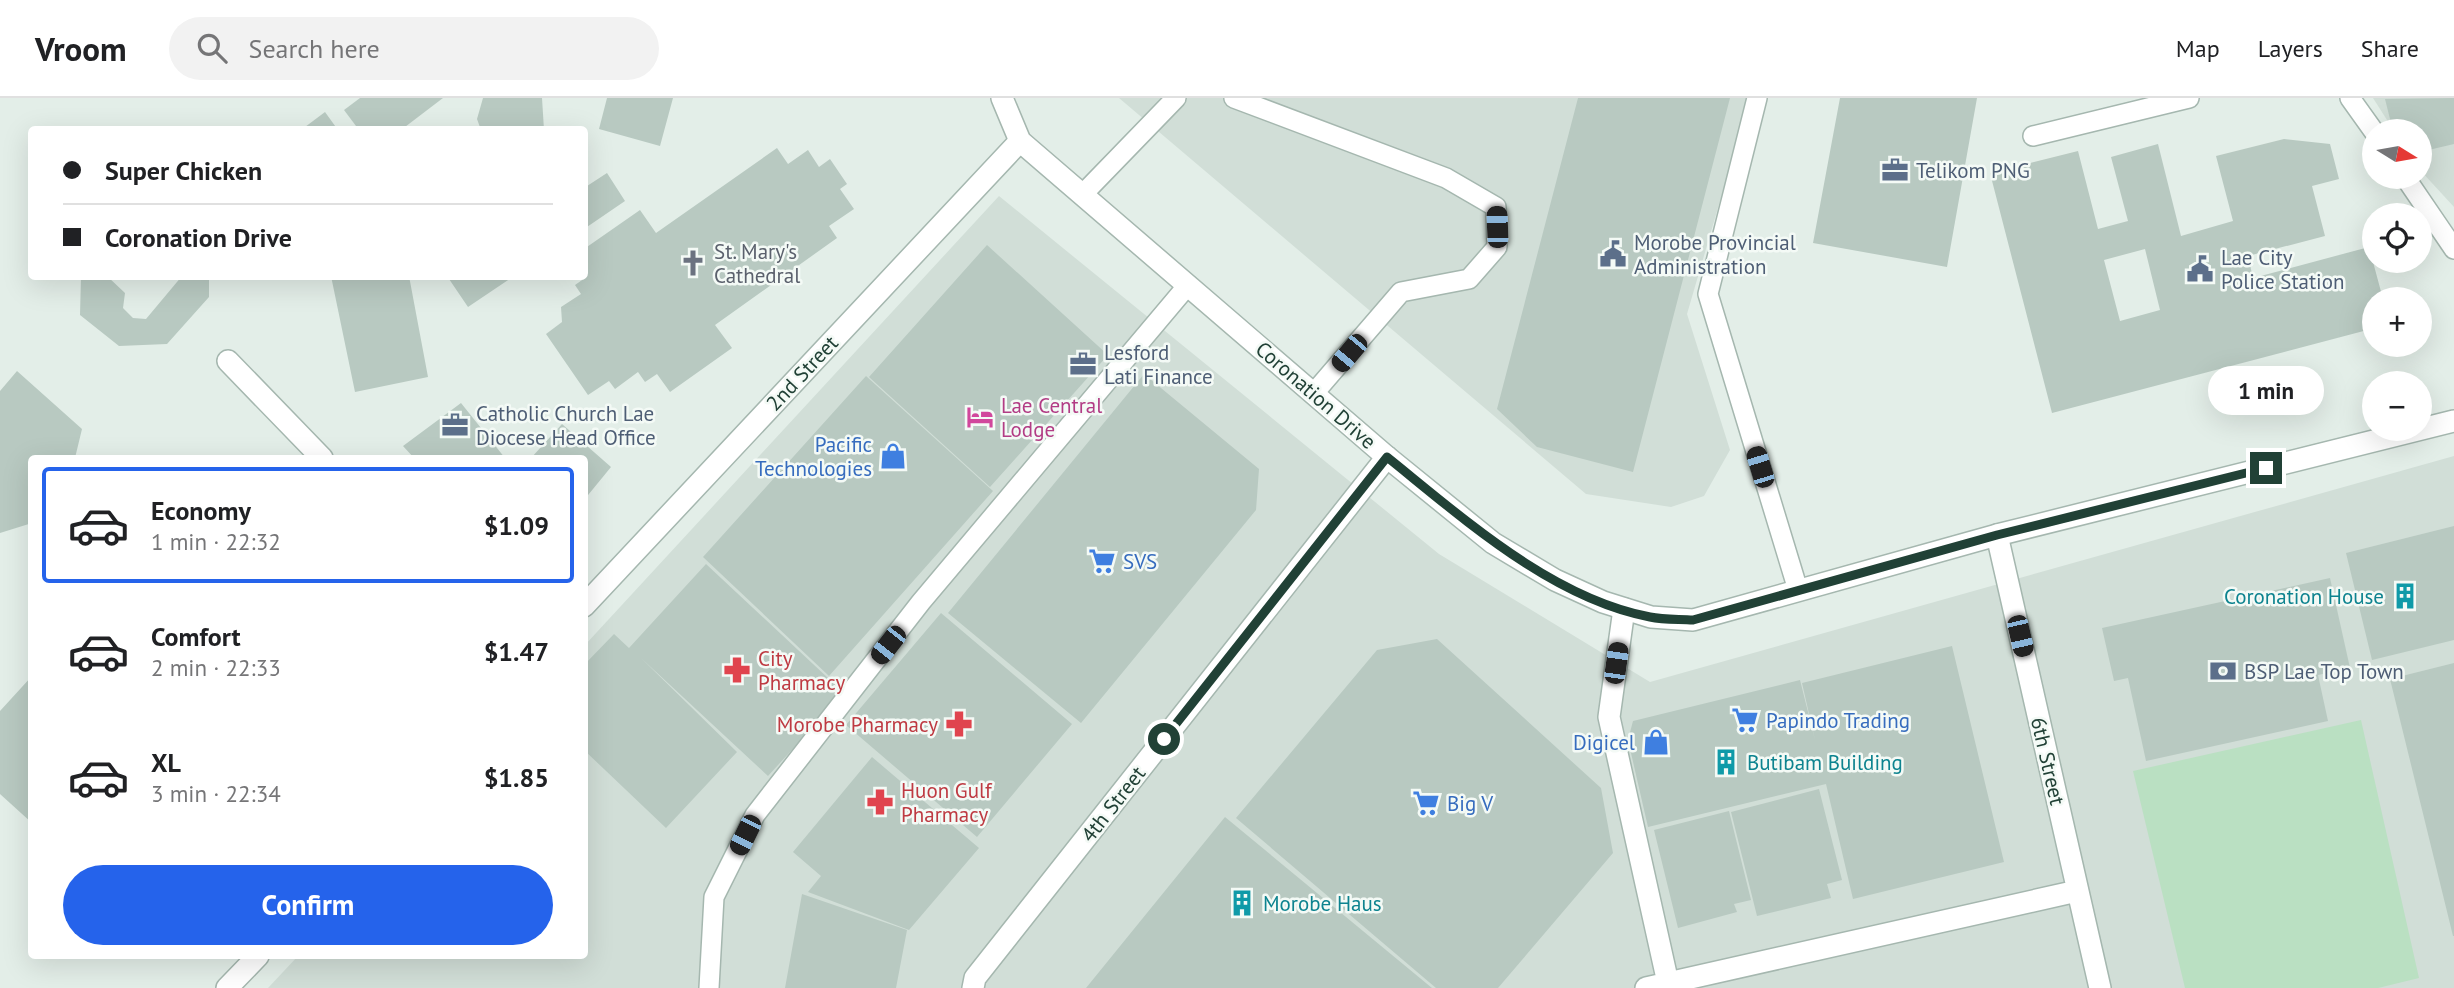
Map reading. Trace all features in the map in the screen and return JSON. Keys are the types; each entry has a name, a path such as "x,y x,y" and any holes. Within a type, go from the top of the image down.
{"street":[{"name":"Coronation Drive","path":"1002,98 1020,141 1387,457 1493,542 1555,580 1624,609 1651,617 1693,620 1997,535 2454,421"},
{"name":"2nd Street","path":"588,602 1020,141"},
{"path":"228,361 319,455"},
{"name":"4th Street","path":"973,988 975,978 1387,457"},
{"name":"6th Street","path":"1997,535 2100,988"},
{"path":"1624,609 1609,717 1668,983"},
{"path":"1646,988 2077,891"},
{"path":"227,988 255,959"}],"lane":[{"path":"1083,195 1176,98"},
{"path":"1234,98 1446,178 1496,207 1497,247 1469,279 1401,292 1314,393"},
{"path":"1757,98 1708,294 1797,590"},
{"path":"2033,136 2189,98"},
{"path":"2350,98 2365,119"},
{"path":"2412,189 2454,248"},
{"path":"709,988 714,897 755,815 921,602 1188,285"}],"shaded area":[{"path":"1119,98 1750,98 1687,314 1730,450 1704,496 1671,507 1586,494"},
{"path":"2373,98 2454,98 2454,207 2432,183 2432,119 2386,119"},
{"path":"999,196 1439,554 1650,682 2454,456 2454,988 268,988 295,959 588,959 588,642"}],"green space":[{"path":"2361,720 2419,978 2378,988 2185,988 2133,771"}],"building":[{"path":"360,98 443,98 406,126 356,126 344,110"},
{"path":"483,98 542,98 544,126 480,126 477,119"},
{"path":"607,98 673,98 660,146 599,129"},
{"name":"Morobe Provincial Administration","path":"1578,98 1730,98 1633,472 1537,447 1497,409"},
{"name":"Telikom PNG","path":"1840,98 1977,98 1947,267 1813,243"},
{"path":"2454,98 2454,144 2432,149 2432,119 2390,119 2385,99"},
{"path":"325,112 335,126 306,126"},
{"name":"Lae City Police Station","path":"2284,139 2330,144 2339,179 2312,186 2325,236 2248,256 2253,278 2362,249 2362,273 2376,273 2380,287 2362,287 2362,331 2052,413 1990,173 2078,151 2098,229 2128,221 2111,157 2158,144 2181,236 2233,221 2216,156","holes":["2145,249 2160,310 2120,321 2104,260"]},
{"name":"St. Mary's Cathedral","path":"777,148 788,164 808,150 819,167 830,159 847,184 840,189 854,209 829,226 837,238 715,325 732,348 670,392 657,374 645,382 638,372 615,389 609,381 588,395 546,334 562,322 561,307 581,294 575,285 582,280 588,280 588,246 640,210 656,233"},
{"path":"607,173 625,201 588,226 588,185"},
{"path":"987,245 1108,355 990,487 869,377"},
{"path":"81,280 111,280 125,293 123,308 133,318 146,319 179,280 209,280 209,297 167,344 119,346 80,315"},
{"path":"332,280 410,280 428,377 355,392"},
{"path":"450,280 508,280 468,307"},
{"path":"17,371 82,429 76,455 28,455 28,524 0,533 0,391"},
{"name":"SVS","path":"1144,374 1259,469 1256,510 1081,723 948,613"},
{"path":"866,376 993,491 829,676 703,557"},
{"name":"Catholic Church Lae Diocese Head Office","path":"461,403 503,455 411,455 403,446"},
{"name":"Catholic Church Lae Diocese Head Office","path":"562,424 611,467 588,495 588,455 534,455"},
{"name":"Coronation House","path":"2454,526 2454,640 2372,660 2346,553"},
{"path":"706,564 844,693 768,776 641,658 737,752 666,828 588,754 588,661 614,634 629,648"},
{"name":"BSP Lae Top Town","path":"2330,578 2350,668 2318,675 2328,721 2146,761 2128,678 2114,681 2102,628"},
{"name":"Morobe Pharmacy","path":"941,613 1072,724 977,837 846,725"},
{"name":"Big V","path":"1437,639 1601,788 1613,853 1498,988 1436,988 1236,818 1377,650"},
{"path":"1952,646 2004,862 1853,899 1826,784 1648,827 1628,740 1633,721 1800,680 1815,740 1802,683"},
{"path":"2454,663 2454,936 2453,936 2390,679"},
{"path":"28,680 28,819 0,794 0,711"},
{"name":"Huon Gulf Pharmacy","path":"872,757 979,848 909,930 808,892 821,876 793,852"},
{"path":"1819,789 1842,880 1827,884 1831,898 1757,916 1731,812"},
{"path":"1729,811 1751,900 1734,904 1737,912 1678,928 1654,830"},
{"name":"Morobe Haus","path":"1225,817 1432,988 1086,988"},
{"path":"802,894 907,930 896,988 785,988"}],"place":[{"name":"Telikom PNG","path":"1895,170"},
{"name":"Morobe Provincial Administration","path":"1613,254"},
{"name":"St. Mary's Cathedral","path":"693,263"},
{"name":"Lae City Police Station","path":"2200,269"},
{"name":"Lesford Lati Finance","path":"1083,364"},
{"name":"Lae Central Lodge","path":"980,417"},
{"name":"Catholic Church Lae Diocese Head Office","path":"455,425"},
{"name":"Pacific Technologies","path":"893,456"},
{"name":"SVS","path":"1102,561"},
{"name":"Coronation House","path":"2405,596"},
{"name":"City Pharmacy","path":"737,670"},
{"name":"BSP Lae Top Town","path":"2223,671"},
{"name":"Papindo Trading","path":"1745,720"},
{"name":"Morobe Pharmacy","path":"959,724"},
{"name":"Digicel","path":"1656,742"},
{"name":"Butibam Building","path":"1726,762"},
{"name":"Huon Gulf Pharmacy","path":"880,802"},
{"name":"Big V","path":"1426,803"},
{"name":"Morobe Haus","path":"1242,903"}],"route":[{"path":"1164,739 1387,457 1493,542 1555,580 1603,602 1651,617 1693,620 1997,535 2266,468"}]}
